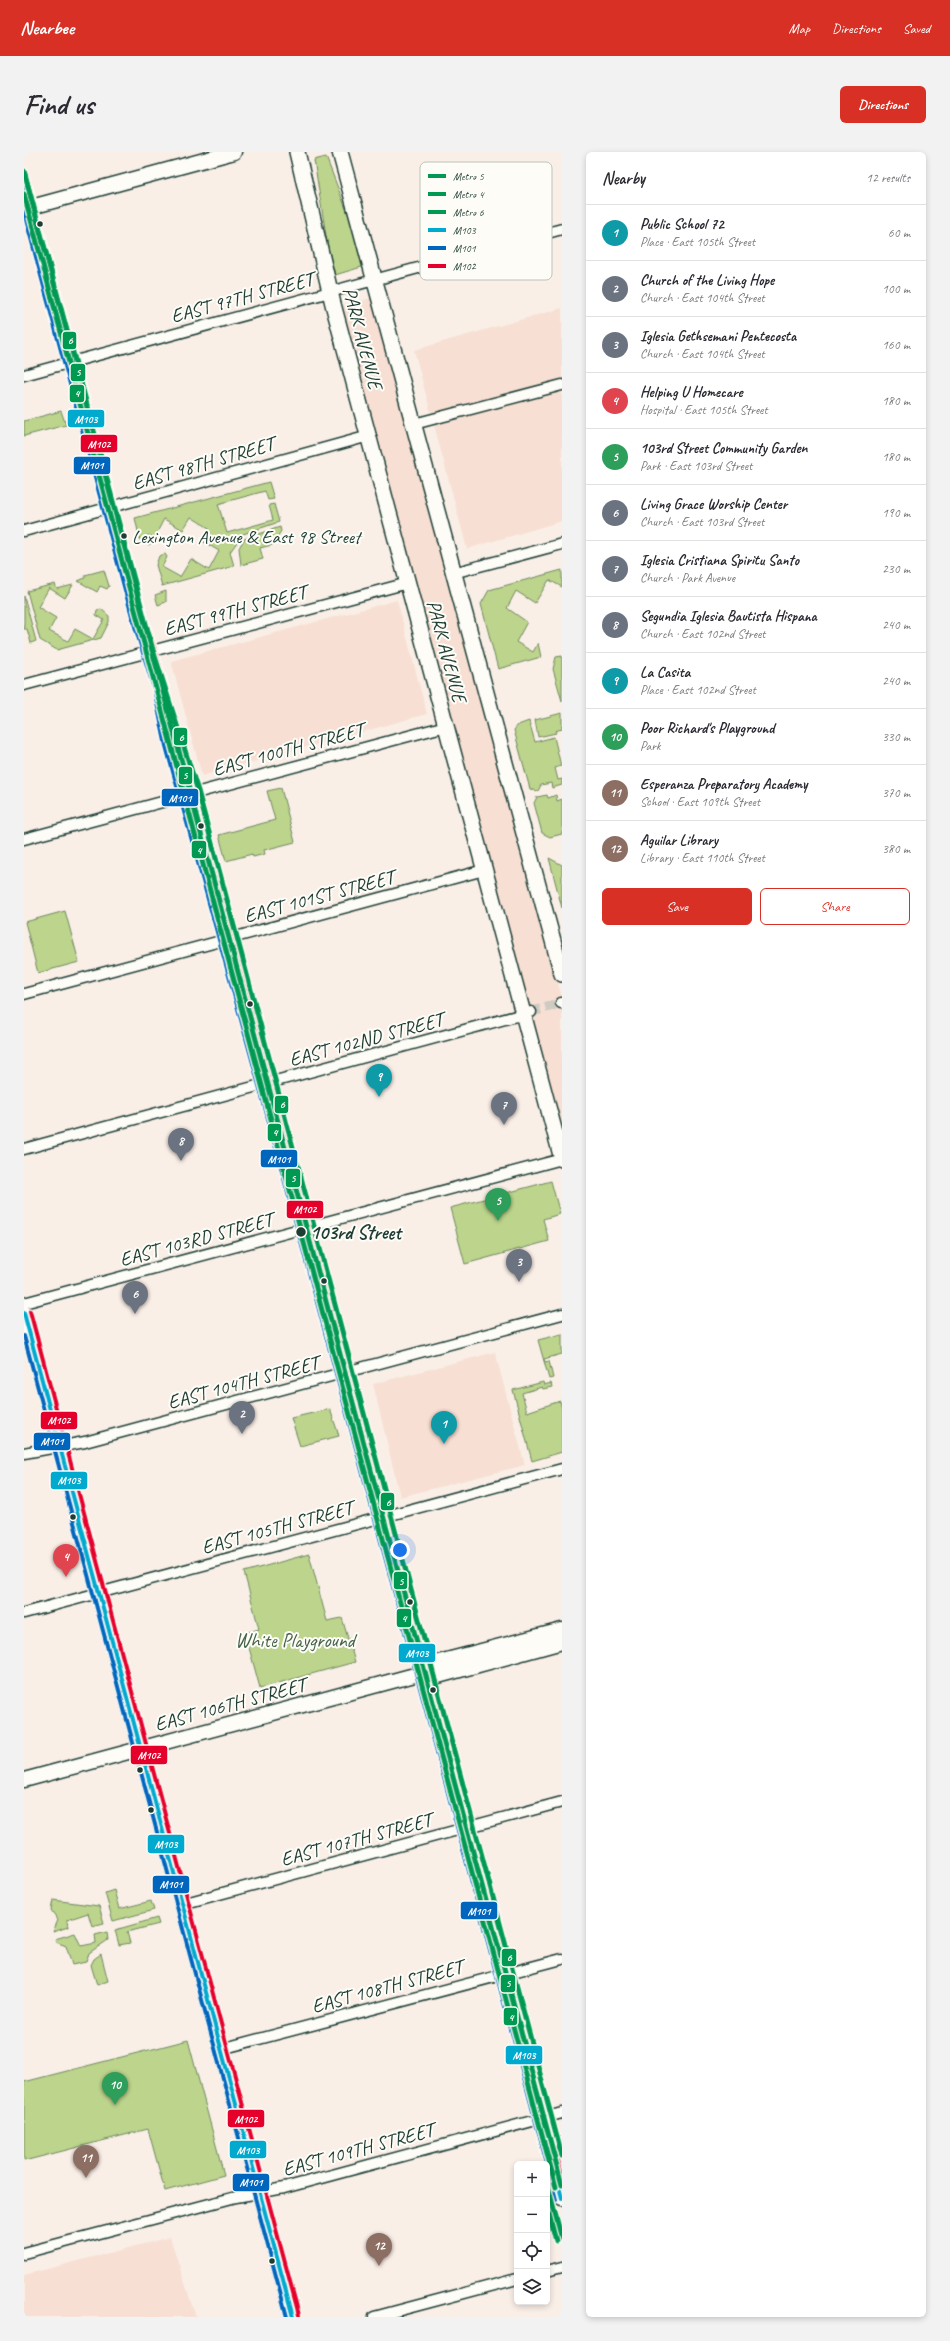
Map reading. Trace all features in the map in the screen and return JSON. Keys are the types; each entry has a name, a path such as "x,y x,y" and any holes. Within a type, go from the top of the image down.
{"main road":[{"path":"26,208 234,152"},
{"name":"PARK AVENUE","path":"297,152 330,292 484,870 527,1013 562,1159"},
{"name":"PARK AVENUE","path":"340,152 562,974"},
{"path":"24,188 26,208 149,652 186,795 265,1084 302,1230 381,1519 562,2198"},
{"path":"24,1313 293,2317"},
{"name":"EAST 106TH STREET","path":"24,1780 422,1673 435,1663 562,1630"},
{"name":"EAST 106TH STREET","path":"422,1673 438,1676 562,1642"}],"street":[{"name":"EAST 97TH STREET","path":"552,232 562,229"},
{"name":"EAST 97TH STREET","path":"24,375 420,268"},
{"path":"414,424 562,385"},
{"name":"EAST 98TH STREET","path":"24,531 369,436"},
{"path":"453,573 562,544"},
{"name":"EAST 99TH STREET","path":"24,685 408,583"},
{"name":"EAST 100TH STREET","path":"24,839 446,726"},
{"name":"EAST 101ST STREET","path":"24,994 484,870"},
{"name":"EAST 102ND STREET","path":"24,1149 527,1013"},
{"name":"EAST 103RD STREET","path":"24,1303 302,1230 562,1159"},
{"name":"EAST 104TH STREET","path":"24,1453 59,1445 85,1442 562,1314"},
{"name":"EAST 105TH STREET","path":"24,1613 381,1519 562,1469"},
{"name":"EAST 107TH STREET","path":"182,1904 464,1830 562,1802"},
{"name":"EAST 108TH STREET","path":"221,2049 562,1960"},
{"name":"EAST 109TH STREET","path":"24,2253 284,2188 562,2113"},
{"path":"550,2270 562,2267"},
{"path":"374,2317 514,2280"}],"shaded area":[{"path":"375,297 562,998 562,1128 341,306"},
{"path":"562,308 562,521 467,549 414,350"},
{"path":"397,600 427,714 202,776 171,661"},
{"path":"495,1352 525,1465 400,1497 373,1384"},
{"path":"170,2237 196,2317 24,2317 24,2275"}],"green space":[{"path":"326,157 358,240 365,266 335,275 328,248 314,160"},
{"path":"61,411 66,425 24,436 24,421"},
{"path":"269,482 274,499 268,500 265,491 218,504 227,533 273,520 269,505 274,504 279,522 243,534 230,552 234,566 162,586 156,565 159,556 165,554 167,557 162,567 180,577 191,559 209,570 219,551 202,541 209,528 191,517 183,530 164,519 154,538 148,535 146,540 151,543 149,545 140,540 135,518"},
{"path":"280,527 281,531 272,545 260,548 263,559 241,565 239,548 244,539"},
{"path":"104,570 109,586 107,589 100,586 97,592 78,581 85,578 85,575"},
{"path":"562,570 562,587 549,580 535,603 516,591 507,608 527,622 516,642 533,652 538,643 541,657 498,669 481,604 489,590"},
{"path":"55,584 57,589 73,585 65,598 49,588 38,607 56,618 49,631 68,641 75,629 93,639 104,620 96,615 97,610 101,609 109,616 109,622 101,638 57,650 40,640 27,591"},
{"path":"166,591 166,602 158,605 155,595"},
{"path":"24,596 36,641 31,643 27,629 24,629"},
{"path":"562,656 562,701 553,669 556,657"},
{"path":"562,713 562,729 555,731 556,733 538,737 535,720"},
{"path":"529,721 535,742 554,737 561,766 555,768 558,780 562,779 562,785 552,788 551,783 541,785 538,791 530,789 514,730 518,725"},
{"path":"281,788 295,842 264,850 265,854 253,857 252,854 226,861 219,835 275,820 267,791"},
{"path":"547,795 548,798 556,795 557,801 562,799 562,834 550,837 542,833 534,803 537,797"},
{"path":"549,858 562,865 562,908"},
{"path":"65,911 79,962 38,973 25,922"},
{"path":"551,1181 560,1214 543,1219 549,1241 465,1264 450,1208"},
{"path":"562,1334 562,1354 544,1359 545,1362 549,1361 553,1378 549,1379 538,1340"},
{"path":"543,1382 544,1385 551,1383 552,1387 543,1389 542,1387 522,1393 527,1412 560,1401 562,1409 562,1452 532,1461 513,1390"},
{"path":"330,1409 339,1436 300,1446 291,1418"},
{"name":"White Playground","path":"309,1554 327,1621 342,1618 355,1662 260,1688 245,1633 259,1629 244,1572"},
{"path":"114,1890 119,1909 151,1901 154,1910 113,1921 105,1893"},
{"path":"53,1900 99,1906 104,1923 92,1926 88,1913 67,1920 68,1927 53,1932 58,1920 51,1910"},
{"path":"157,1918 159,1924 127,1932 130,1943 119,1945 115,1930"},
{"path":"107,1932 108,1940 89,1953 86,1962 72,1965 66,1946 56,1942 55,1939 75,1933 81,1946 96,1943 95,1935"},
{"path":"101,1954 108,1981 97,1985 91,1965 94,1959"},
{"path":"188,2040 224,2175 165,2191 148,2129 24,2161 24,2082"}],"tunnel":[{"path":"531,1012 561,1003"}],"metro line":[{"name":"5","path":"24,171 562,2185"},
{"name":"6","path":"24,171 153,650 198,791 562,2156"},
{"name":"4","path":"24,194 556,2187"},
{"name":"6","path":"550,2194 562,2239"},
{"name":"4","path":"550,2218 556,2241"}],"transit line":[{"name":"M102","path":"30,187 145,616 166,686 178,743 275,1096 562,2175"},
{"name":"M103","path":"24,189 139,618 160,688 172,744 269,1098 562,2198"},
{"name":"M101","path":"24,212 133,620 154,689 166,746 263,1100 546,2161"},
{"name":"M102","path":"30,1311 299,2315"},
{"name":"M103","path":"24,1313 293,2317"},
{"name":"M101","path":"24,1336 287,2317"},
{"name":"M101","path":"550,2177 556,2200"}],"place":[{"name":"Lexington Avenue & East 98 Street","path":"124,536"},
{"name":"La Casita","path":"379,1097"},
{"name":"Iglesia Cristiana Spiritu Santo","path":"504,1125"},
{"name":"Segundia Iglesia Bautista Hispana","path":"181,1161"},
{"name":"103rd Street Community Garden","path":"498,1221"},
{"name":"103rd Street","path":"301,1232"},
{"name":"Iglesia Gethsemani Pentecosta","path":"519,1282"},
{"name":"Living Grace Worship Center","path":"135,1314"},
{"name":"Church of the Living Hope","path":"242,1434"},
{"name":"Public School 72","path":"444,1444"},
{"name":"Helping U Homecare","path":"66,1577"},
{"name":"Poor Richard's Playground","path":"115,2105"},
{"name":"Esperanza Preparatory Academy","path":"86,2178"},
{"name":"Aguilar Library","path":"379,2266"}]}
